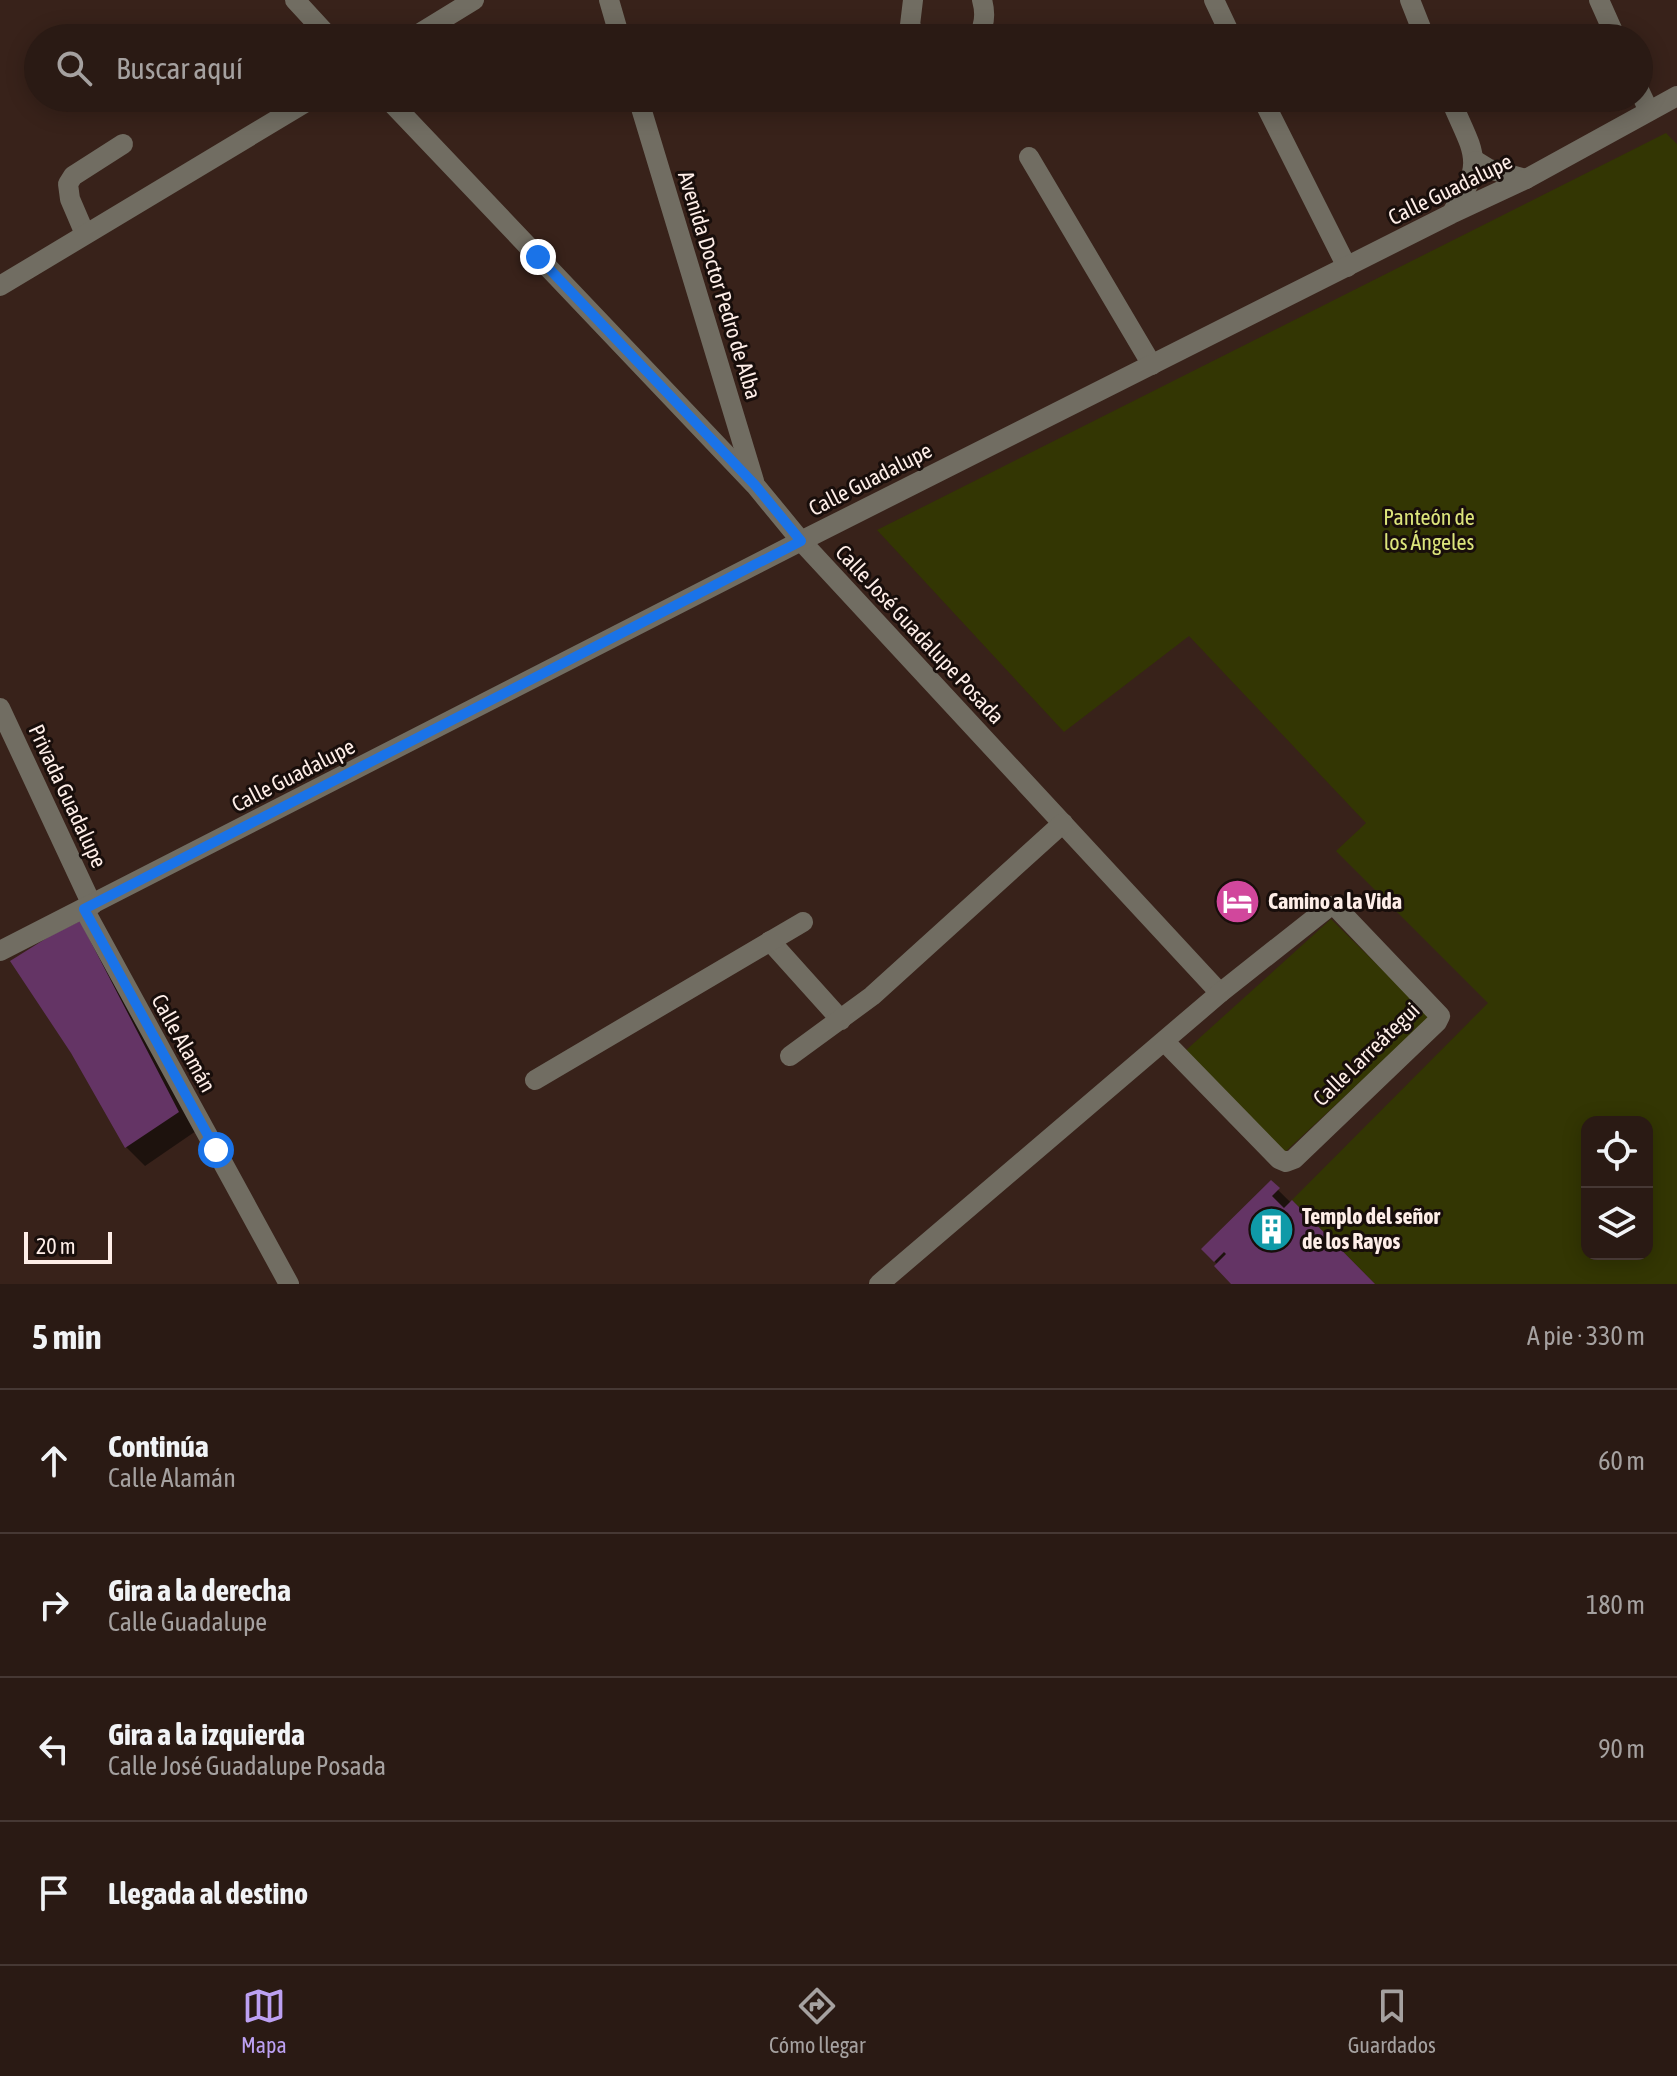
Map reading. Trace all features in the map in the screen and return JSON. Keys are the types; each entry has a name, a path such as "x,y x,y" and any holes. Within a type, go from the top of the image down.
{"street":[{"path":"295,0 317,24"},
{"path":"435,24 474,0"},
{"path":"609,0 616,24"},
{"path":"910,24 913,0"},
{"path":"982,0 984,24"},
{"path":"1214,0 1225,24"},
{"path":"1410,0 1419,24"},
{"path":"1599,0 1610,24"},
{"name":"Calle Guadalupe","path":"1653,109 1677,96"},
{"path":"0,286 290,112"},
{"name":"Calle José Guadalupe Posada","path":"400,112 755,485 801,541 1220,993"},
{"name":"Avenida Doctor Pedro de Alba","path":"642,112 755,485"},
{"path":"1269,112 1347,267"},
{"path":"1456,112 1476,161 1489,169 1526,179"},
{"name":"Calle Guadalupe","path":"0,951 801,541 1526,179 1647,112"},
{"path":"85,234 70,199 68,184 73,176 123,144"},
{"path":"1029,157 1152,365"},
{"path":"1451,214 1467,190 1476,161"},
{"name":"Privada Guadalupe","path":"0,708 88,907"},
{"path":"790,1056 884,985 1063,823"},
{"name":"Calle Larreátegui","path":"879,1284 1220,993 1330,906 1336,907 1440,1016 1294,1159 1286,1162 1279,1159 1164,1041"},
{"name":"Calle Alamán","path":"88,907 289,1284"},
{"path":"535,1080 803,922"},
{"path":"770,941 841,1020"}],"green space":[{"name":"Panteón de los Ángeles","path":"1666,133 1677,144 1677,1284 1375,1284 1292,1200 1488,1003 1336,851 1366,823 1189,636 1064,732 877,530"},
{"path":"1331,919 1430,1017 1285,1152 1184,1052"}],"building":[{"path":"80,921 179,1112 125,1148 71,1053 10,961"},
{"name":"Templo del señor de los Rayos","path":"1271,1180 1280,1188 1272,1196 1284,1208 1292,1200 1375,1284 1231,1284 1214,1266 1226,1254 1224,1252 1214,1262 1201,1249"}],"place":[{"name":"Camino a la Vida","path":"1237,901"},
{"name":"Templo del señor de los Rayos","path":"1271,1229"}],"route":[{"path":"216,1150 84,909 801,541 755,485 538,257"}]}
